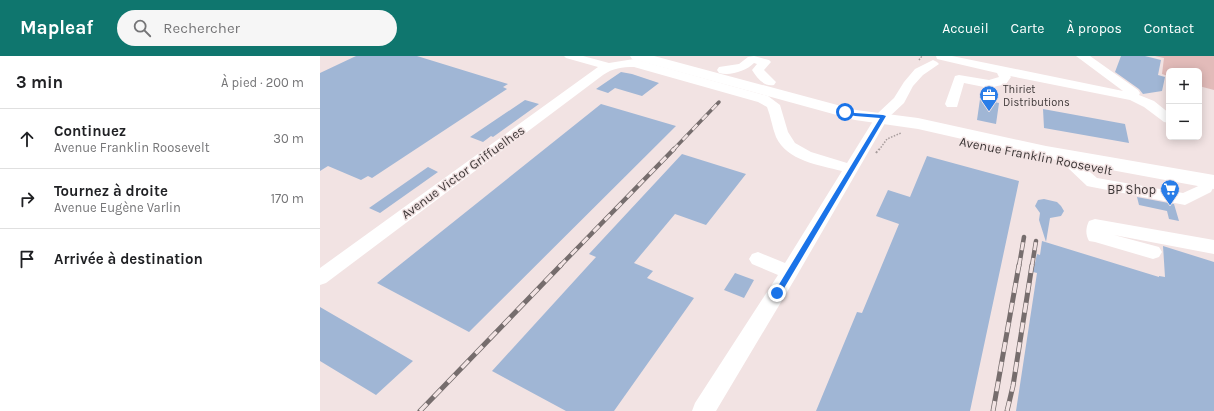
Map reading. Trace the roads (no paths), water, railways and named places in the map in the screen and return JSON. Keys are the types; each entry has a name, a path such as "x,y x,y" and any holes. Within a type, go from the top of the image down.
{"main road":[{"name":"Avenue Franklin Roosevelt","path":"637,56 855,115 883,116 925,124 1211,187"},
{"name":"Avenue Franklin Roosevelt","path":"669,56 860,106 924,132 986,147 1072,164 1211,187"}],"street":[{"name":"Avenue Victor Griffuelhes","path":"570,56 607,66"},
{"path":"922,56 1120,93 1134,97 1149,104"},
{"path":"1082,56 1166,116"},
{"path":"723,70 743,67 752,59 768,59"},
{"path":"768,59 758,70 761,76 770,82"},
{"path":"703,411 790,272 883,116 909,104 939,59"},
{"name":"Avenue Victor Griffuelhes","path":"320,278 607,66 619,63 634,63 762,99 774,105 784,139 790,147 805,156 852,168"},
{"path":"952,104 959,79 990,84 1002,81 1005,77 1002,70"},
{"path":"1045,92 1046,79"},
{"path":"1153,252 1095,236 1095,226 1214,247"},
{"path":"758,259 790,272"}],"railway":[{"path":"673,150 719,102"},
{"path":"560,266 674,149"},
{"path":"1019,266 1024,237"},
{"path":"1032,266 1036,241"},
{"path":"420,411 561,265"},
{"path":"993,411 1019,265"},
{"path":"1007,411 1013,386 1032,265"}],"place":[{"name":"Thiriet Distributions","path":"989,112"},
{"name":"BP Shop","path":"1170,206"}]}
